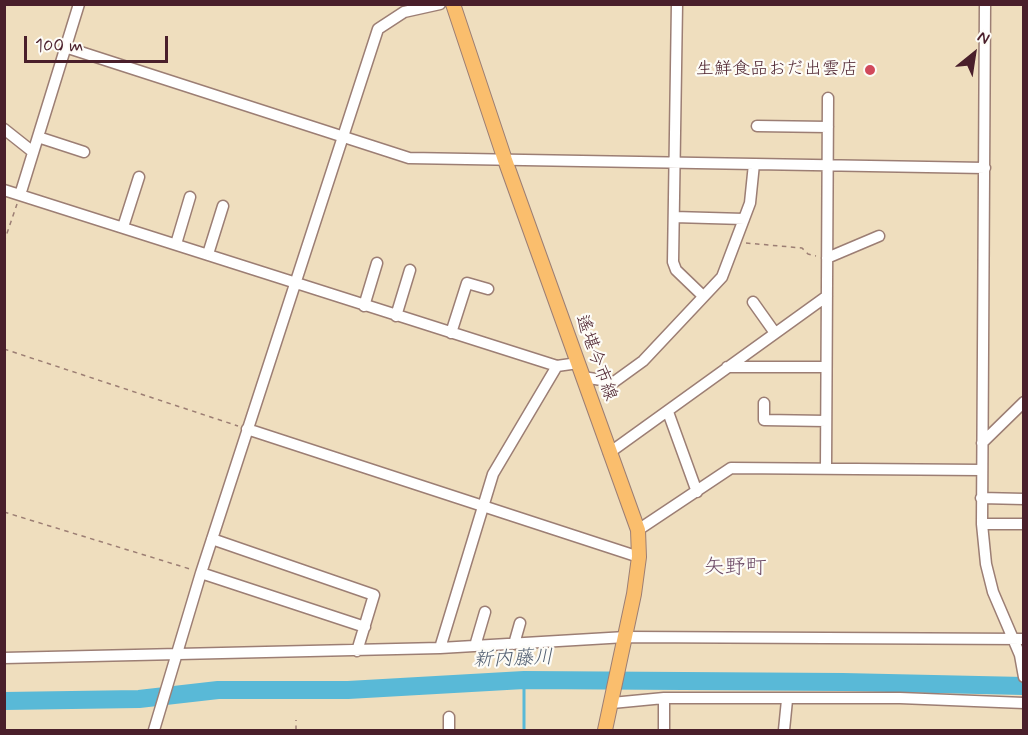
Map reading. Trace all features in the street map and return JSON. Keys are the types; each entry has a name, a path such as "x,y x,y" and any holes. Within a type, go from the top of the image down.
{"main road":[{"name":"遙堪今市線","path":"453,4 505,160 638,530 639,557 626,642 605,730"}],"street":[{"path":"20,195 79,4"},
{"path":"154,730 212,538 378,28 402,8 440,4"},
{"path":"677,4 673,262 676,270 703,296"},
{"path":"985,4 982,524 986,564 993,592 1018,638 1023,677"},
{"path":"66,46 409,158 985,168"},
{"path":"826,468 828,98"},
{"path":"757,126 828,126"},
{"path":"4,129 33,152"},
{"path":"38,136 84,152"},
{"path":"4,190 295,281 364,306 614,382 643,361 722,277 750,202 754,164"},
{"path":"123,227 139,177"},
{"path":"176,244 190,197"},
{"path":"208,254 223,206"},
{"path":"674,217 744,219"},
{"path":"827,258 879,236"},
{"path":"364,306 377,262"},
{"path":"396,316 410,270"},
{"path":"451,333 467,283 488,289"},
{"path":"609,453 827,296"},
{"path":"753,302 775,333"},
{"path":"440,648 493,474 557,366"},
{"path":"726,367 826,367"},
{"path":"764,402 764,420 826,421"},
{"path":"982,444 1023,402"},
{"path":"668,412 698,492"},
{"path":"247,429 639,557"},
{"path":"638,530 731,468 981,470"},
{"path":"981,498 1023,499"},
{"path":"982,524 1023,524"},
{"path":"212,538 374,595 357,651"},
{"path":"201,573 365,627"},
{"path":"475,646 485,612"},
{"path":"514,644 520,623"},
{"path":"4,658 174,660 514,644 1018,638"},
{"path":"612,701 664,698 788,700 900,698 1023,703"},
{"path":"664,698 664,730"},
{"path":"784,730 788,700"},
{"path":"449,717 449,730"}],"path":[{"path":"4,242 20,195"},
{"path":"736,243 802,248 808,254 827,258"},
{"path":"4,349 247,429"},
{"path":"4,512 201,573"},
{"path":"296,720 296,730"}],"waterway":[{"path":"524,680 524,730"},
{"name":"新内藤川","path":"4,701 139,699 218,690 348,690 524,680 843,682 1024,686"}],"place":[{"name":"生鮮食品おだ出雲店","path":"870,70"}],"district":[{"name":"矢野町","path":"735,569"}]}
